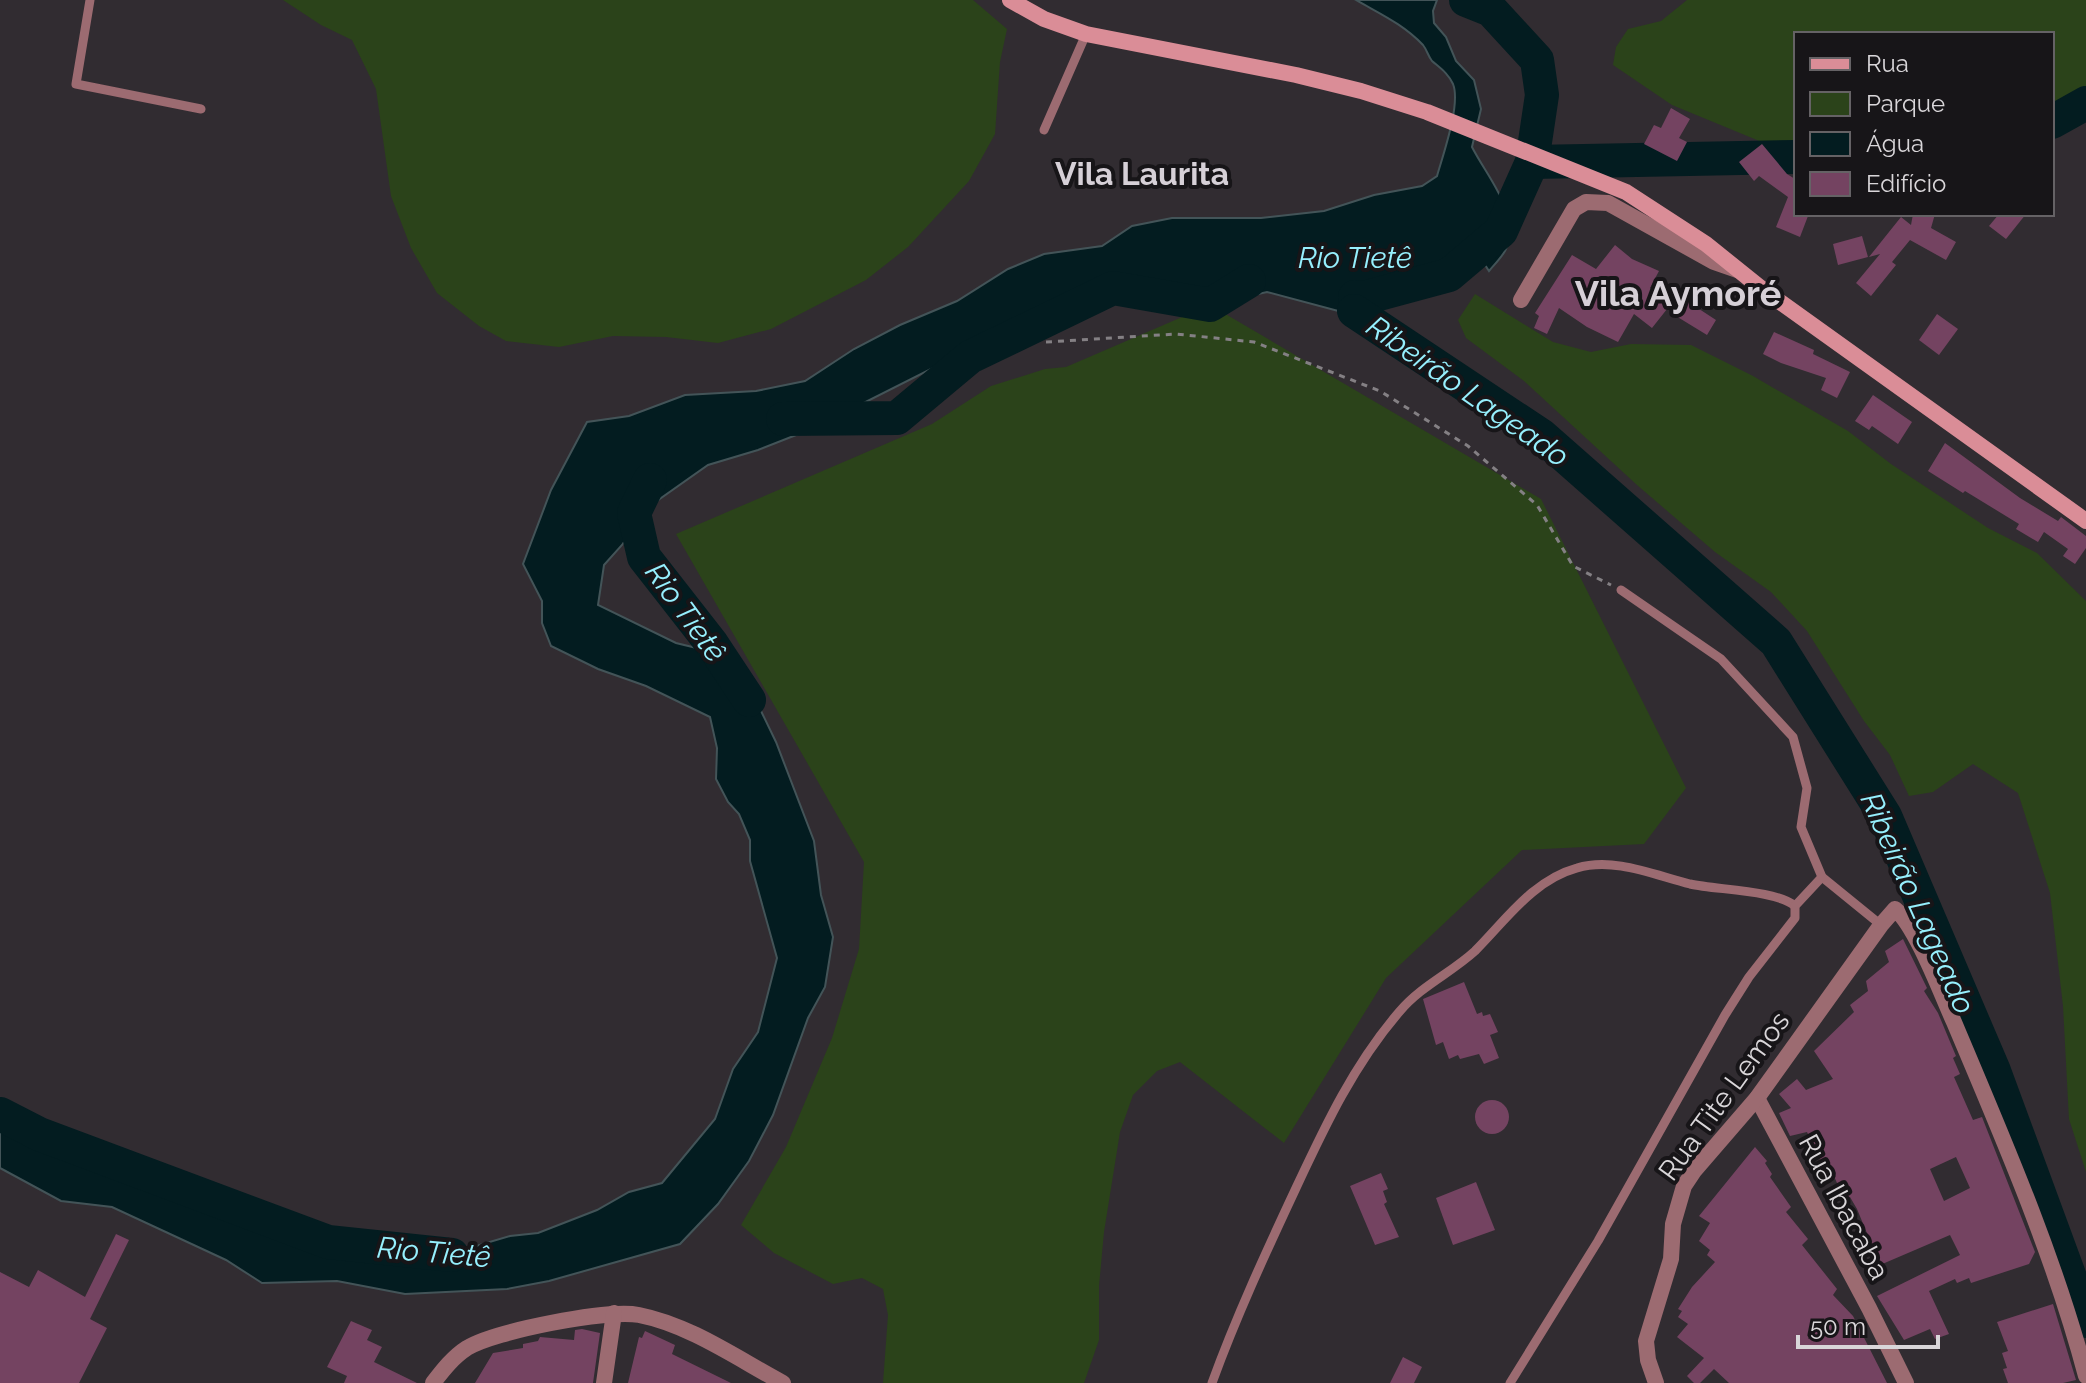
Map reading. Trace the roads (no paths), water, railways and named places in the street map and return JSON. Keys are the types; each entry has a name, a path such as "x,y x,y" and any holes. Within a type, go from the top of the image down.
{"street":[{"path":"1010,0 1044,19 1086,34 1296,75 1427,112 1626,192 1668,217 1884,378 2086,521"},
{"path":"1521,300 1574,209 1586,202 1608,203 1714,262 1739,270"},
{"name":"Rua Tite Lemos","path":"1656,1383 1648,1360 1646,1341 1671,1259 1678,1203 1694,1171 1757,1098 1894,910 1905,920 1938,985 1992,1111 2062,1298 2086,1376"},
{"name":"Rua Ibacaba","path":"1757,1098 1906,1383"},
{"path":"433,1383 447,1364 468,1347 499,1335 614,1313 642,1315 686,1332 783,1383"},
{"path":"604,1383 614,1313"}],"lane":[{"path":"90,0 76,84 201,109"},
{"path":"1044,130 1086,34"},
{"path":"1621,590 1721,659 1793,737 1807,788 1801,827 1822,877 1881,925"},
{"path":"1212,1383 1283,1216 1353,1075 1398,1013 1418,992 1471,954 1530,894 1559,874 1579,867 1600,865 1633,869 1713,888 1779,896 1795,906"},
{"path":"1510,1383 1598,1241 1725,1015 1749,977 1795,918 1795,906 1822,877"}],"water":[{"name":"Rio Tietê","path":"1356,0 1437,0 1433,11 1434,23 1446,37 1456,61 1474,80 1481,109 1472,147 1501,197 1510,224 1505,251 1489,271 1476,251 1454,256 1416,271 1377,310 1342,312 1267,292 1210,305 1155,287 1078,295 814,428 708,465 647,508 604,565 598,605 676,643 713,652 748,684 776,742 814,841 821,895 833,937 825,987 808,1018 773,1115 749,1161 718,1204 680,1244 549,1281 507,1289 405,1294 337,1281 262,1283 226,1260 112,1207 61,1201 0,1168 0,1108 97,1160 153,1180 192,1205 266,1234 360,1256 415,1249 449,1254 510,1236 538,1233 597,1210 629,1192 662,1183 715,1119 733,1069 758,1032 777,958 750,861 750,840 739,814 728,802 716,779 717,748 710,717 551,646 542,623 542,601 523,564 551,490 587,422 629,416 685,395 756,391 805,381 854,349 957,301 1008,269 1044,254 1102,246 1132,226 1172,218 1261,218 1324,211 1374,195 1422,186 1437,176 1453,116 1453,84 1407,31"}],"waterway":[{"name":"Rio Tietê","path":"1355,297 1360,299 1449,275 1501,231 1532,162 1542,95 1537,60 1491,10 1466,0"},
{"path":"2054,121 2086,103"},
{"path":"1532,162 1794,157"},
{"name":"Rio Tietê","path":"783,419 897,418 970,357 1113,288 1210,305 1249,281"},
{"name":"Ribeirão Lageado","path":"1354,311 1542,436 1776,642 1885,816 1994,1071 2086,1321"},
{"name":"Rio Tietê","path":"650,480 634,513 644,557 712,644 749,700"},
{"name":"Rio Tietê","path":"0,1114 39,1134 328,1242 452,1255"}],"district":[{"name":"Vila Laurita","path":"1142,173"},
{"name":"Vila Aymoré","path":"1678,293"}]}
